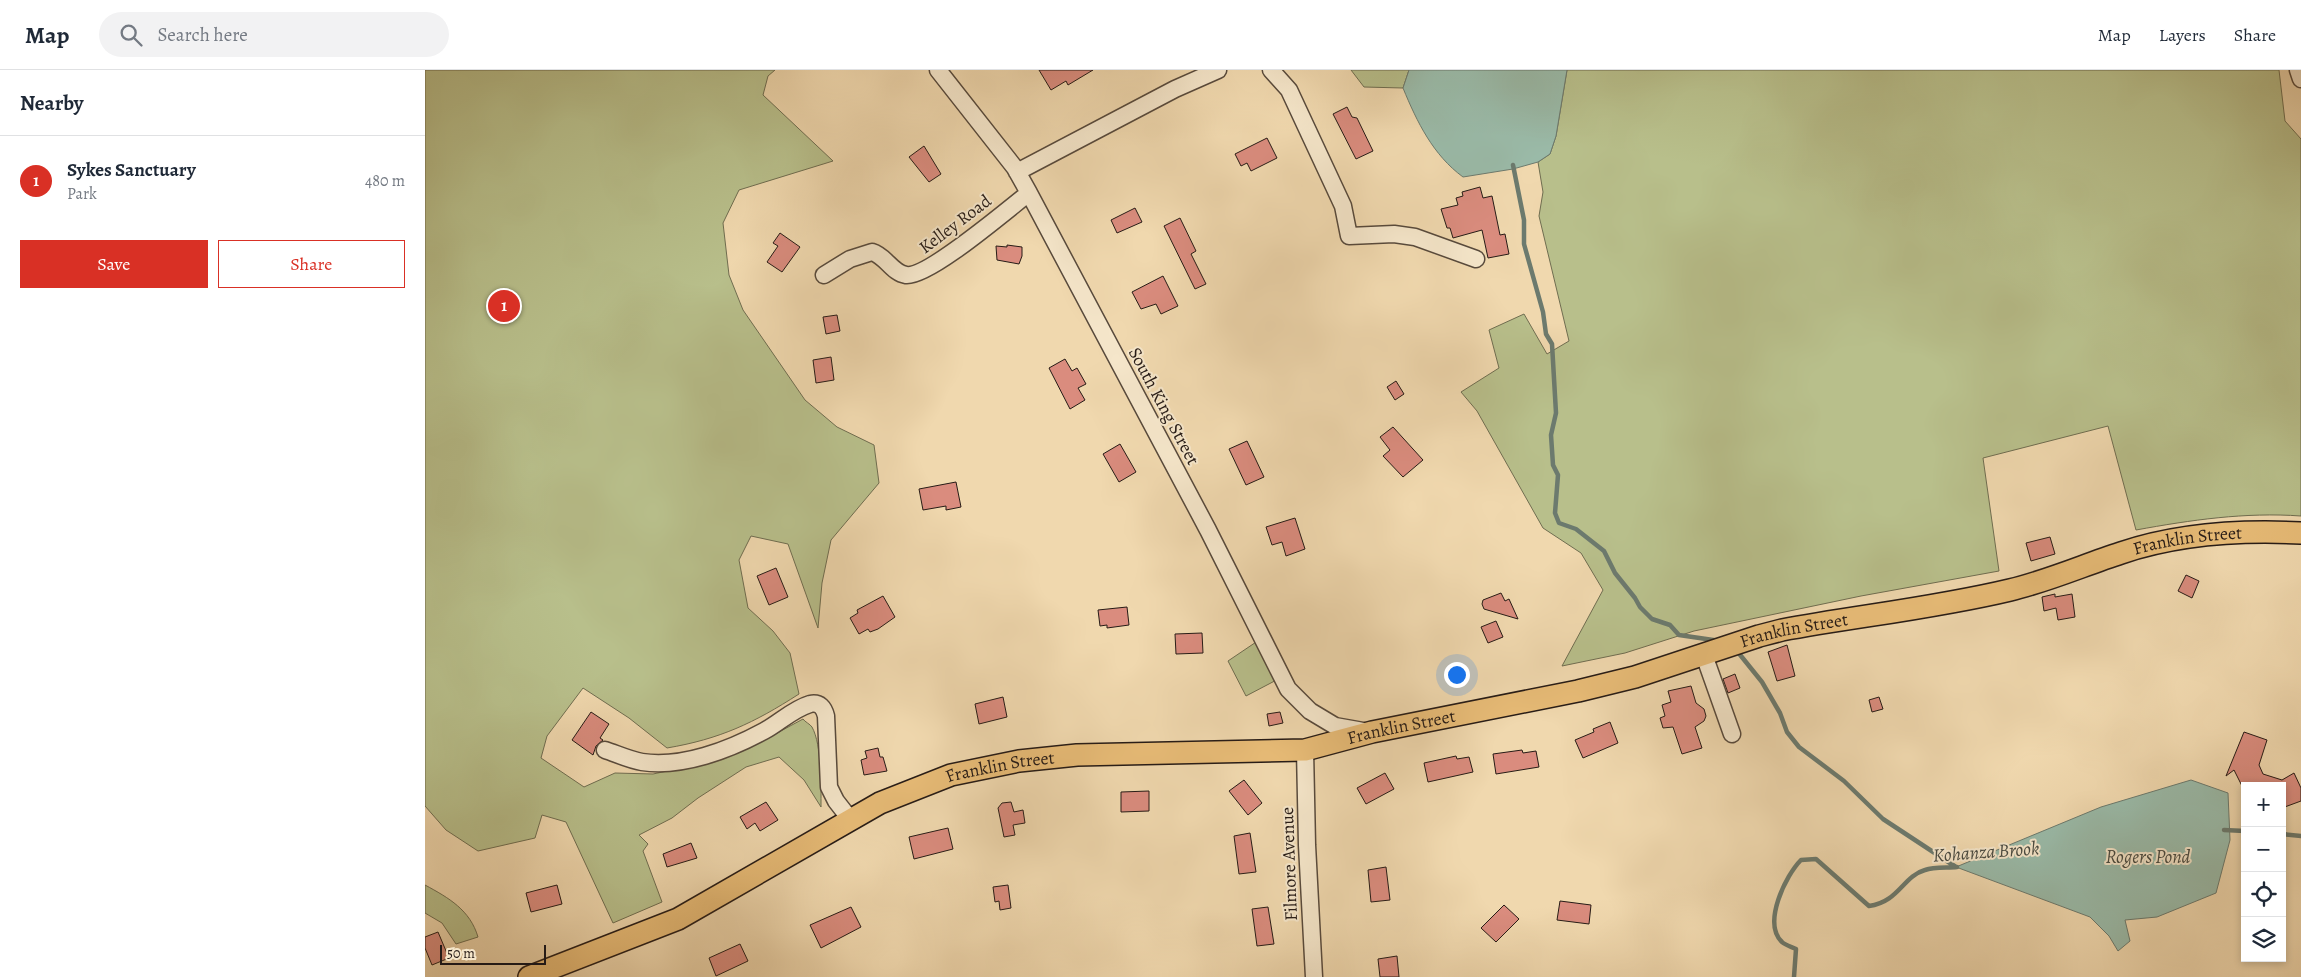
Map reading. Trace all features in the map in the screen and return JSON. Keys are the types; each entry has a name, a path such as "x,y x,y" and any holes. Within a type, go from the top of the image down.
{"main road":[{"name":"Franklin Street","path":"529,977 678,919 850,819 904,792 951,775 1019,760 1077,755 1305,750 1372,732 1578,691 1635,677 1782,630 1974,598 2011,590 2123,552 2154,544 2231,533 2301,533"}],"street":[{"name":"South King Street","path":"938,70 1017,172 1029,193 1208,530 1288,689 1310,711 1335,726 1372,732"},
{"path":"1017,172 1175,89 1219,70"},
{"path":"1271,70 1289,90 1343,206 1349,236 1394,234 1415,237 1476,259"},
{"path":"2298,70 2301,79"},
{"name":"Kelley Road","path":"824,275 850,259 872,252 885,258 901,274 909,276 926,271 947,258 1029,193"},
{"path":"1704,655 1732,734"},
{"path":"605,750 640,762 659,763 687,759 743,741 765,731 799,709 812,704 820,705 824,709 826,716 829,787 836,801 850,819"},
{"name":"Filmore Avenue","path":"1305,750 1307,845 1314,977"}],"green space":[{"path":"425,70 775,70 768,76 763,95 833,161 739,190 723,223 729,275 743,310 805,400 837,427 874,445 879,483 831,540 822,583 818,628 788,544 751,536 739,560 748,608 773,631 790,653 799,694 767,713 720,735 667,748 629,718 583,688 547,736 541,758 584,787 615,773 653,774 710,762 755,745 803,719 812,727 818,744 821,807 804,780 779,757 746,767 698,798 672,818 639,835 648,844 643,851 662,902 613,923 566,822 542,815 535,838 478,851 446,830 425,806"},
{"path":"1351,70 1409,70 1403,88 1364,87"},
{"path":"1567,70 2279,70 2285,121 2301,139 2301,516 2239,516 2136,530 2108,426 1983,458 1999,571 1861,596 1694,631 1625,653 1562,666 1603,590 1581,553 1543,528 1477,411 1461,392 1499,368 1489,330 1524,314 1547,354 1569,341 1539,216 1543,192 1538,162 1550,154 1556,136"},
{"path":"1268,634 1288,674 1246,696 1228,661"},
{"path":"425,885 450,900 464,912 470,919 478,937 456,944 442,923 425,913"}],"water":[{"path":"1409,70 1567,70 1556,136 1550,154 1538,162 1513,169 1463,177 1443,159 1427,137 1414,113 1403,88"},
{"name":"Rogers Pond","path":"2191,780 2228,793 2230,840 2216,893 2157,917 2125,920 2130,941 2118,951 2109,936 2090,917 1956,867 2101,807"}],"building":[{"path":"1039,70 1093,70 1068,85 1066,81 1051,90"},
{"path":"1347,107 1352,117 1357,118 1373,151 1356,159 1333,114"},
{"path":"1267,138 1277,158 1251,171 1247,163 1241,166 1235,154"},
{"path":"924,146 941,174 929,182 909,157"},
{"path":"1480,187 1483,198 1492,196 1500,235 1505,234 1509,254 1488,258 1482,230 1453,238 1450,228 1447,228 1441,209 1458,205 1456,198 1463,196 1462,192"},
{"path":"1135,208 1142,222 1117,233 1111,220"},
{"path":"1180,218 1196,251 1191,254 1206,284 1195,289 1164,226"},
{"path":"780,233 800,247 782,272 767,262 778,246 773,243"},
{"path":"1007,245 1022,247 1022,256 1019,264 997,260 996,246 1007,247"},
{"path":"1163,276 1178,306 1161,314 1156,304 1141,309 1132,292"},
{"path":"837,315 840,331 826,334 823,317"},
{"path":"831,357 834,380 816,383 813,360"},
{"path":"1065,359 1072,371 1077,368 1086,384 1078,388 1085,400 1070,409 1049,368"},
{"path":"1396,381 1404,394 1395,400 1387,387"},
{"path":"1393,427 1423,460 1403,477 1383,456 1390,450 1380,437"},
{"path":"1247,441 1264,477 1246,485 1229,449"},
{"path":"1120,444 1136,472 1119,482 1103,454"},
{"path":"956,482 961,507 946,510 946,506 923,510 919,489"},
{"path":"1295,518 1305,549 1286,556 1282,542 1272,545 1266,527"},
{"path":"2050,537 2055,554 2031,561 2026,543"},
{"path":"776,568 788,597 769,605 757,576"},
{"path":"2186,575 2199,581 2192,598 2178,591"},
{"path":"1501,593 1505,601 1509,599 1518,619 1484,609 1483,600"},
{"path":"2055,594 2055,597 2072,594 2075,617 2058,620 2056,608 2044,611 2042,597"},
{"path":"883,596 895,617 878,629 870,632 868,629 859,634 850,618 858,613 857,610"},
{"path":"1127,607 1129,625 1107,628 1107,625 1100,626 1098,610"},
{"path":"1496,621 1503,637 1488,643 1481,627"},
{"path":"1202,633 1203,653 1176,654 1175,634"},
{"path":"1787,645 1795,676 1777,681 1768,652"},
{"path":"1735,674 1740,688 1728,693 1723,679"},
{"path":"1691,686 1696,703 1704,709 1706,716 1704,721 1695,727 1702,748 1682,754 1673,727 1663,728 1660,718 1665,716 1662,705 1671,702 1668,691"},
{"path":"1003,697 1007,717 979,724 975,704"},
{"path":"1879,697 1883,709 1872,712 1869,700"},
{"path":"591,712 609,724 600,738 603,740 596,746 593,755 572,740"},
{"path":"1280,712 1283,723 1269,726 1267,714"},
{"path":"1610,722 1618,743 1583,758 1575,740 1594,732 1593,729"},
{"path":"2244,732 2267,740 2259,765 2263,774 2282,780 2294,773 2301,788 2301,801 2286,807 2286,782 2241,782 2241,784 2234,770 2226,776"},
{"path":"878,748 887,771 864,775 861,760 867,758 865,751"},
{"path":"1522,750 1523,753 1536,751 1539,767 1496,774 1493,754"},
{"path":"1456,756 1457,759 1469,757 1473,772 1428,782 1424,763"},
{"path":"1385,773 1394,789 1366,804 1357,788"},
{"path":"1244,780 1262,803 1248,815 1229,791"},
{"path":"1149,791 1149,811 1121,812 1121,792"},
{"path":"766,802 778,820 760,831 755,823 747,829 740,817"},
{"path":"1011,802 1014,812 1023,810 1025,823 1013,825 1015,835 1004,837 998,808 1002,803"},
{"path":"948,828 953,849 914,859 909,837"},
{"path":"1250,833 1256,872 1239,874 1234,836"},
{"path":"691,843 697,858 667,867 663,854"},
{"path":"1386,867 1390,900 1371,902 1368,870"},
{"path":"557,885 562,904 531,912 526,893"},
{"path":"1008,885 1011,908 1000,910 999,901 995,902 993,887"},
{"path":"1560,901 1591,905 1589,924 1557,920"},
{"path":"1504,905 1519,919 1496,942 1481,928"},
{"path":"851,907 861,927 821,948 810,925"},
{"path":"1268,907 1274,944 1257,946 1252,909"},
{"path":"438,932 449,958 432,965 425,948 425,937"},
{"path":"740,944 748,961 716,976 709,958"},
{"path":"1397,956 1399,977 1380,977 1378,959"}],"waterway":[{"path":"1513,165 1524,220 1524,244 1543,312 1546,334 1552,344 1556,413 1551,435 1553,465 1558,475 1555,513 1559,523 1576,529 1604,551 1615,573 1640,607 1652,619 1670,625 1679,635 1720,641"},
{"path":"1737,651 1762,682 1780,713 1787,732 1799,747 1844,781 1883,819 1956,867"},
{"name":"Kohanza Brook","path":"2224,830 2241,831"},
{"name":"Kohanza Brook","path":"2286,834 2301,836"},
{"name":"Kohanza Brook","path":"1794,977 1796,949 1782,942 1776,934 1774,923 1778,899 1789,876 1801,860 1816,859 1869,906 1887,900 1918,873 1932,868 1957,867"}],"place":[{"name":"Sykes Sanctuary","path":"504,306"}]}
